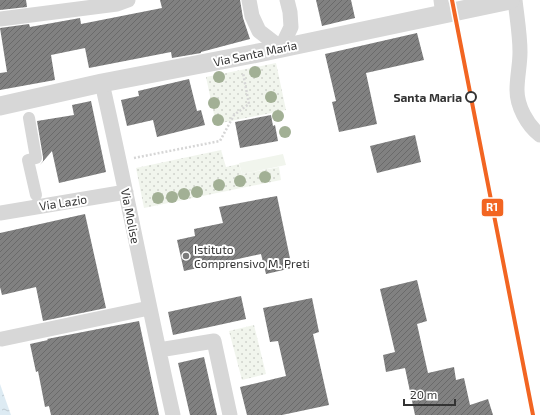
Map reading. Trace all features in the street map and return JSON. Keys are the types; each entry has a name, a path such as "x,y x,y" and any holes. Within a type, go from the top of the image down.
{"street":[{"path":"0,19 117,4 128,0"},
{"path":"249,0 252,16 259,31 281,48 291,27 290,12 287,0"},
{"name":"Via Santa Maria","path":"0,106 102,82 281,48 442,7 510,0"},
{"path":"515,0 520,33 520,59 516,91 523,115 532,129 540,135"},
{"name":"Via Molise","path":"102,82 173,415"},
{"path":"29,118 36,158 28,160 37,200"},
{"name":"Via Lazio","path":"0,213 37,200 126,192"},
{"path":"2,339 149,308"},
{"path":"159,350 214,341 230,415"}],"path":[{"path":"120,162 220,141 234,115 249,104 243,76"}],"shaded area":[{"path":"276,63 286,110 216,124 206,77"},
{"path":"221,150 226,167 239,164 242,174 279,167 281,180 144,208 136,168"},
{"path":"283,154 286,165 242,174 239,163"},
{"path":"254,325 266,374 242,380 229,331"}],"water":[{"path":"0,384 11,415 0,415"}],"building":[{"path":"0,0 26,0 27,7 0,10"},
{"path":"160,0 240,0 243,18 250,39 201,53 172,58 171,52 89,68 85,48 51,55 55,80 0,90 0,73 7,72 0,28 29,24 30,27 80,18 81,24 162,8"},
{"path":"316,0 351,0 355,18 322,26"},
{"path":"417,33 424,60 366,73 377,124 339,132 332,102 336,101 325,54"},
{"path":"189,79 197,111 201,110 205,125 157,137 153,120 127,126 121,100 139,96 138,91"},
{"path":"91,101 106,172 59,183 52,151 40,165 43,161 43,157 37,121 74,115 72,105"},
{"path":"271,115 273,126 275,125 278,141 240,148 235,122"},
{"path":"415,135 421,162 377,173 370,146"},
{"path":"277,196 292,268 266,274 261,254 184,271 177,240 195,236 194,229 223,223 219,207"},
{"path":"85,214 106,308 43,321 36,287 2,295 0,287 0,233"},
{"path":"417,280 427,321 417,324 428,373 454,367 456,380 464,378 470,405 488,399 493,415 415,415 405,368 386,372 383,355 395,352 380,289"},
{"path":"241,296 246,319 173,335 168,312"},
{"path":"312,298 319,332 313,334 329,405 282,415 247,415 240,387 286,376 278,341 270,342 263,308"},
{"path":"139,321 159,415 51,415 49,406 45,407 38,371 36,372 30,344 48,340 47,339"},
{"path":"204,357 217,415 190,415 178,363"}],"transit line":[{"name":"R1","path":"452,0 533,415"}],"place":[{"name":"Santa Maria","path":"471,97"},
{"name":"Istituto Comprensivo M. Preti","path":"186,256"}]}
